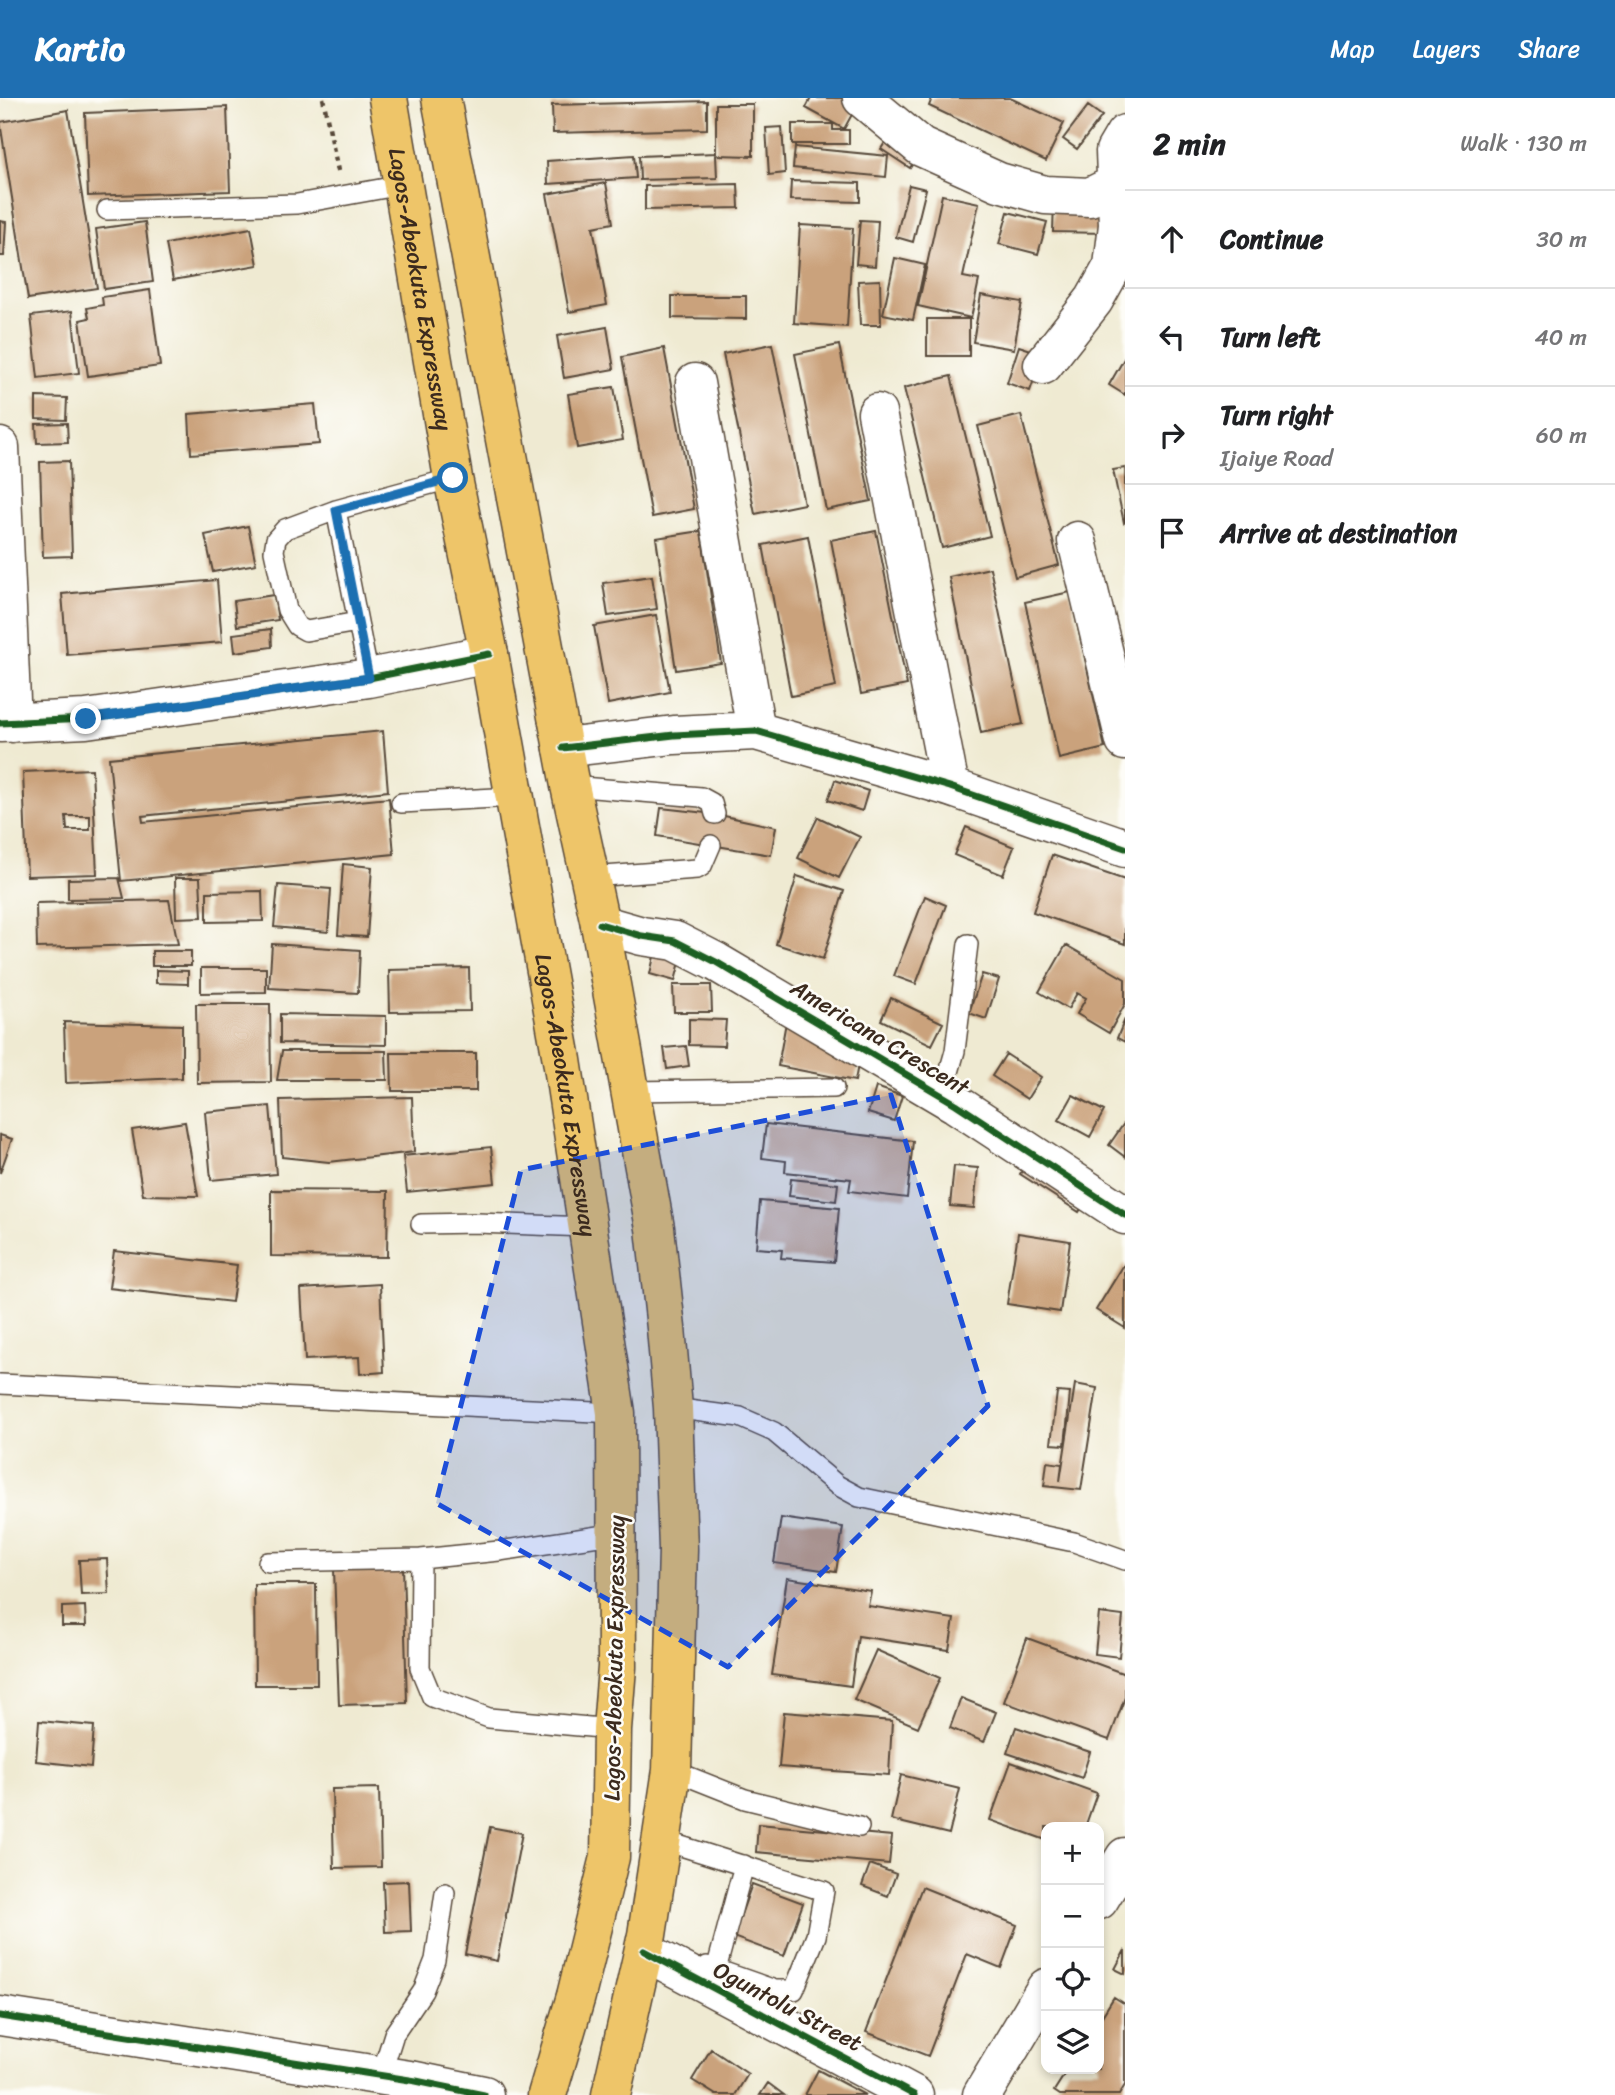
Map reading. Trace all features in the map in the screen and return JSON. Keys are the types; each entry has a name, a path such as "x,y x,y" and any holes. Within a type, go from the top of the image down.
{"highway":[{"name":"Lagos-Abeokuta Expressway","path":"388,98 453,478 489,654 562,1060 616,1413 617,1667 612,1729 610,1857 576,1996 547,2095"},
{"path":"441,98 570,786 600,924 655,1228 673,1408 678,1549 672,1770 645,1943 611,2095"}],"street":[{"path":"862,98 921,147 999,182 1045,194 1090,197 1121,188"},
{"path":"1042,365 1094,300 1113,266 1121,188 1115,151 1125,134"},
{"path":"695,383 756,731"},
{"path":"877,413 950,787"},
{"path":"0,447 6,723 86,719 369,678 489,654"},
{"path":"1077,541 1125,741"},
{"path":"564,748 674,735 756,731 950,787 1125,848"},
{"name":"Americana Crescent","path":"600,924 642,936 675,941 716,962 942,1097 1125,1215"},
{"path":"1104,1892 1125,1857"},
{"name":"Oguntolu Street","path":"645,1943 914,2095"},
{"path":"982,2095 1041,1996"},
{"path":"0,2015 381,2075 484,2095"}],"lane":[{"path":"107,210 297,204 402,185"},
{"path":"358,622 306,631 297,626 287,610 274,551 276,539 285,529 336,510 453,478"},
{"path":"336,510 369,678"},
{"path":"570,786 701,797 712,803 715,814"},
{"path":"401,803 514,797"},
{"path":"591,877 696,869 702,866 711,845"},
{"path":"942,1097 955,1051 968,944"},
{"path":"630,1091 834,1088"},
{"path":"421,1224 587,1227"},
{"path":"0,1384 616,1413"},
{"path":"673,1408 740,1417 774,1432 837,1485 859,1497 1074,1542 1125,1560"},
{"path":"268,1562 421,1559 618,1533"},
{"path":"421,1559 420,1668 432,1697 489,1718 612,1729"},
{"path":"672,1770 745,1799 859,1827"},
{"path":"645,1943 775,1990 794,1990 816,1936 824,1891 662,1840"},
{"path":"716,1970 744,1865"},
{"path":"381,2075 394,2034 423,1991 435,1960 445,1893"}],"path":[{"path":"323,98 343,196"}],"highlighted area":[{"path":"891,1095 988,1406 728,1667 436,1503 521,1170"}],"building":[{"path":"811,98 861,98 844,129 806,108"},
{"path":"932,98 1010,98 1064,123 1046,161 929,106"},
{"path":"707,101 707,129 553,133 552,105"},
{"path":"716,104 753,104 753,156 716,155 717,178 640,180 639,156 716,153"},
{"path":"1088,106 1102,116 1077,149 1063,139"},
{"path":"227,107 230,191 88,196 85,113"},
{"path":"68,110 97,288 28,299 0,122"},
{"path":"792,124 833,124 833,130 849,130 849,144 792,144"},
{"path":"896,125 925,144 910,168 881,149"},
{"path":"782,127 785,173 769,175 766,128"},
{"path":"795,147 888,156 886,177 793,168"},
{"path":"634,155 636,178 548,184 547,161"},
{"path":"791,181 860,183 860,202 790,200"},
{"path":"606,183 613,223 593,227 607,305 569,312 547,194"},
{"path":"738,184 739,208 645,210 645,186"},
{"path":"909,185 926,189 913,242 896,237"},
{"path":"942,195 979,203 963,277 979,280 971,318 918,306"},
{"path":"1054,201 1107,201 1106,233 1053,232"},
{"path":"1008,212 1047,222 1038,254 999,244"},
{"path":"860,220 878,221 875,266 856,264"},
{"path":"0,221 6,222 4,256 0,256"},
{"path":"145,222 153,282 104,289 96,229"},
{"path":"800,225 853,228 847,327 794,323"},
{"path":"251,228 258,265 173,280 166,244"},
{"path":"895,258 925,265 913,320 883,314"},
{"path":"880,280 881,325 860,325 858,281"},
{"path":"150,290 160,366 88,376 80,320 89,318 87,308 103,305 102,297"},
{"path":"981,295 1022,302 1014,349 973,342"},
{"path":"672,296 746,296 746,319 672,318"},
{"path":"72,311 79,373 38,378 31,316"},
{"path":"927,319 969,319 969,356 927,356"},
{"path":"607,327 614,369 564,378 557,336"},
{"path":"772,344 804,504 755,514 723,354"},
{"path":"839,345 871,501 826,510 795,354"},
{"path":"1019,346 1043,354 1030,391 1007,383"},
{"path":"664,348 694,509 652,517 622,357"},
{"path":"1125,357 1125,395 1109,385"},
{"path":"951,376 990,536 942,548 904,388"},
{"path":"614,387 623,440 577,448 568,394"},
{"path":"36,397 67,398 66,420 36,419"},
{"path":"315,404 319,444 191,454 189,414"},
{"path":"1021,415 1059,565 1015,577 978,426"},
{"path":"67,423 68,442 37,443 36,424"},
{"path":"69,461 72,556 43,557 40,462"},
{"path":"1125,468 1125,522 1124,523 1113,470"},
{"path":"248,526 256,564 213,572 205,535"},
{"path":"701,531 721,663 676,670 656,538"},
{"path":"876,531 907,685 861,694 831,540"},
{"path":"808,536 836,687 791,696 763,545"},
{"path":"990,568 1023,724 981,733 949,577"},
{"path":"652,576 657,609 608,616 603,583"},
{"path":"217,580 222,642 67,655 62,594"},
{"path":"1070,592 1105,748 1059,759 1025,602"},
{"path":"274,595 278,620 237,626 234,601"},
{"path":"656,615 670,692 608,704 594,626"},
{"path":"271,629 272,647 235,652 233,634"},
{"path":"383,731 388,791 142,816 143,822 389,798 394,854 121,881 109,758"},
{"path":"92,769 97,874 27,876 23,772","holes":["66,816 90,816 90,830 67,830"]},
{"path":"835,780 868,791 862,811 828,800"},
{"path":"661,808 715,814 776,827 771,855 657,836"},
{"path":"818,817 860,837 839,878 798,858"},
{"path":"966,827 1014,847 1003,875 954,855"},
{"path":"1052,855 1125,880 1125,944 1033,912"},
{"path":"343,864 372,867 367,937 338,935"},
{"path":"797,876 844,891 823,959 776,944"},
{"path":"119,878 124,898 68,899 68,879"},
{"path":"175,878 200,878 202,917 176,918"},
{"path":"278,885 331,889 328,932 274,927"},
{"path":"262,891 263,921 207,922 207,892"},
{"path":"925,896 946,905 916,984 894,976"},
{"path":"169,900 178,944 37,948 36,903"},
{"path":"272,944 360,950 358,993 269,988"},
{"path":"1066,945 1125,979 1125,1004 1109,1033 1077,1014 1086,998 1077,993 1068,1009 1039,992"},
{"path":"152,951 191,951 191,966 152,966"},
{"path":"655,952 681,958 675,981 650,974"},
{"path":"201,968 266,968 266,992 201,993"},
{"path":"469,968 470,1011 390,1012 389,970"},
{"path":"156,970 188,971 188,984 156,983"},
{"path":"982,974 999,979 986,1019 969,1013"},
{"path":"673,985 711,985 712,1012 674,1012"},
{"path":"891,998 943,1023 932,1045 881,1020"},
{"path":"196,1004 270,1004 271,1082 197,1083"},
{"path":"280,1014 386,1016 386,1045 280,1043"},
{"path":"689,1019 726,1020 724,1046 689,1045"},
{"path":"1125,1019 1125,1042 1117,1038"},
{"path":"64,1022 182,1025 182,1078 66,1083"},
{"path":"786,1022 863,1037 855,1081 778,1066"},
{"path":"686,1046 689,1066 667,1069 664,1048"},
{"path":"282,1051 386,1051 387,1080 277,1080"},
{"path":"391,1053 476,1053 476,1091 392,1091"},
{"path":"1006,1054 1041,1077 1027,1099 992,1076"},
{"path":"876,1087 902,1096 894,1121 868,1113"},
{"path":"1073,1095 1104,1111 1090,1137 1059,1120"},
{"path":"412,1097 414,1152 329,1162 282,1157 280,1100"},
{"path":"270,1106 276,1174 211,1180 205,1112"},
{"path":"185,1122 198,1196 143,1195 132,1130"},
{"path":"1125,1122 1125,1157 1109,1145"},
{"path":"766,1124 913,1141 907,1198 849,1191 851,1179 785,1172 786,1161 762,1158"},
{"path":"0,1135 12,1139 0,1173"},
{"path":"491,1147 495,1183 407,1192 403,1156"},
{"path":"1031,1156 1090,1194 1079,1212 1020,1174"},
{"path":"954,1166 978,1168 974,1208 950,1206"},
{"path":"791,1179 838,1184 836,1201 789,1196"},
{"path":"271,1190 388,1191 387,1257 271,1256"},
{"path":"760,1201 839,1208 834,1262 781,1258 782,1250 756,1248"},
{"path":"1018,1233 1070,1241 1060,1312 1007,1304"},
{"path":"114,1251 237,1265 232,1302 109,1288"},
{"path":"1125,1263 1125,1328 1096,1310"},
{"path":"380,1284 384,1372 360,1374 359,1357 305,1360 301,1289"},
{"path":"1075,1384 1097,1388 1081,1490 1044,1486 1047,1462 1062,1464 1060,1481"},
{"path":"1057,1392 1070,1393 1065,1445 1051,1444"},
{"path":"781,1518 843,1527 836,1572 774,1563"},
{"path":"107,1559 109,1594 81,1595 79,1560"},
{"path":"403,1566 407,1703 339,1705 334,1569"},
{"path":"787,1578 871,1591 868,1606 954,1619 949,1650 858,1636 851,1686 772,1675"},
{"path":"254,1584 316,1584 317,1685 255,1685"},
{"path":"85,1606 86,1626 62,1626 62,1607"},
{"path":"1099,1613 1123,1616 1119,1657 1095,1654"},
{"path":"1027,1638 1125,1674 1125,1697 1109,1740 1004,1702"},
{"path":"876,1650 940,1678 918,1727 854,1700"},
{"path":"961,1698 996,1712 984,1742 950,1728"},
{"path":"784,1712 892,1721 889,1775 779,1767"},
{"path":"39,1721 94,1726 91,1767 36,1761"},
{"path":"1016,1727 1090,1752 1082,1778 1007,1753"},
{"path":"1011,1762 1097,1793 1087,1822 1041,1822 1041,1838 990,1820"},
{"path":"901,1775 960,1789 949,1834 891,1820"},
{"path":"379,1788 381,1867 334,1868 332,1789"},
{"path":"758,1824 892,1836 889,1864 756,1852"},
{"path":"490,1827 522,1833 497,1961 465,1954"},
{"path":"870,1864 896,1874 888,1896 862,1886"},
{"path":"409,1881 411,1931 385,1932 383,1882"},
{"path":"752,1884 803,1903 784,1956 733,1937"},
{"path":"922,1887 1017,1925 1001,1968 967,1954 928,2056 866,2032"},
{"path":"1125,1950 1125,1974 1115,1969"},
{"path":"1114,1997 1125,2004 1125,2085 1119,2095 1060,2095 1054,2091 1065,2074 1104,2074 1104,2013"},
{"path":"711,2049 748,2074 735,2095 716,2095 692,2080"},
{"path":"818,2070 865,2095 805,2095"},
{"path":"768,2083 784,2095 760,2095"}],"cycle path":[{"path":"0,723 86,719 369,678 489,654"},
{"path":"563,748 674,735 756,731 950,787 1125,848"},
{"path":"600,924 642,936 675,941 716,962 956,1104 1125,1215"},
{"path":"644,1951 914,2095"},
{"path":"0,2016 416,2081 484,2095"}],"route":[{"path":"86,719 369,678 336,510 453,478"}]}
